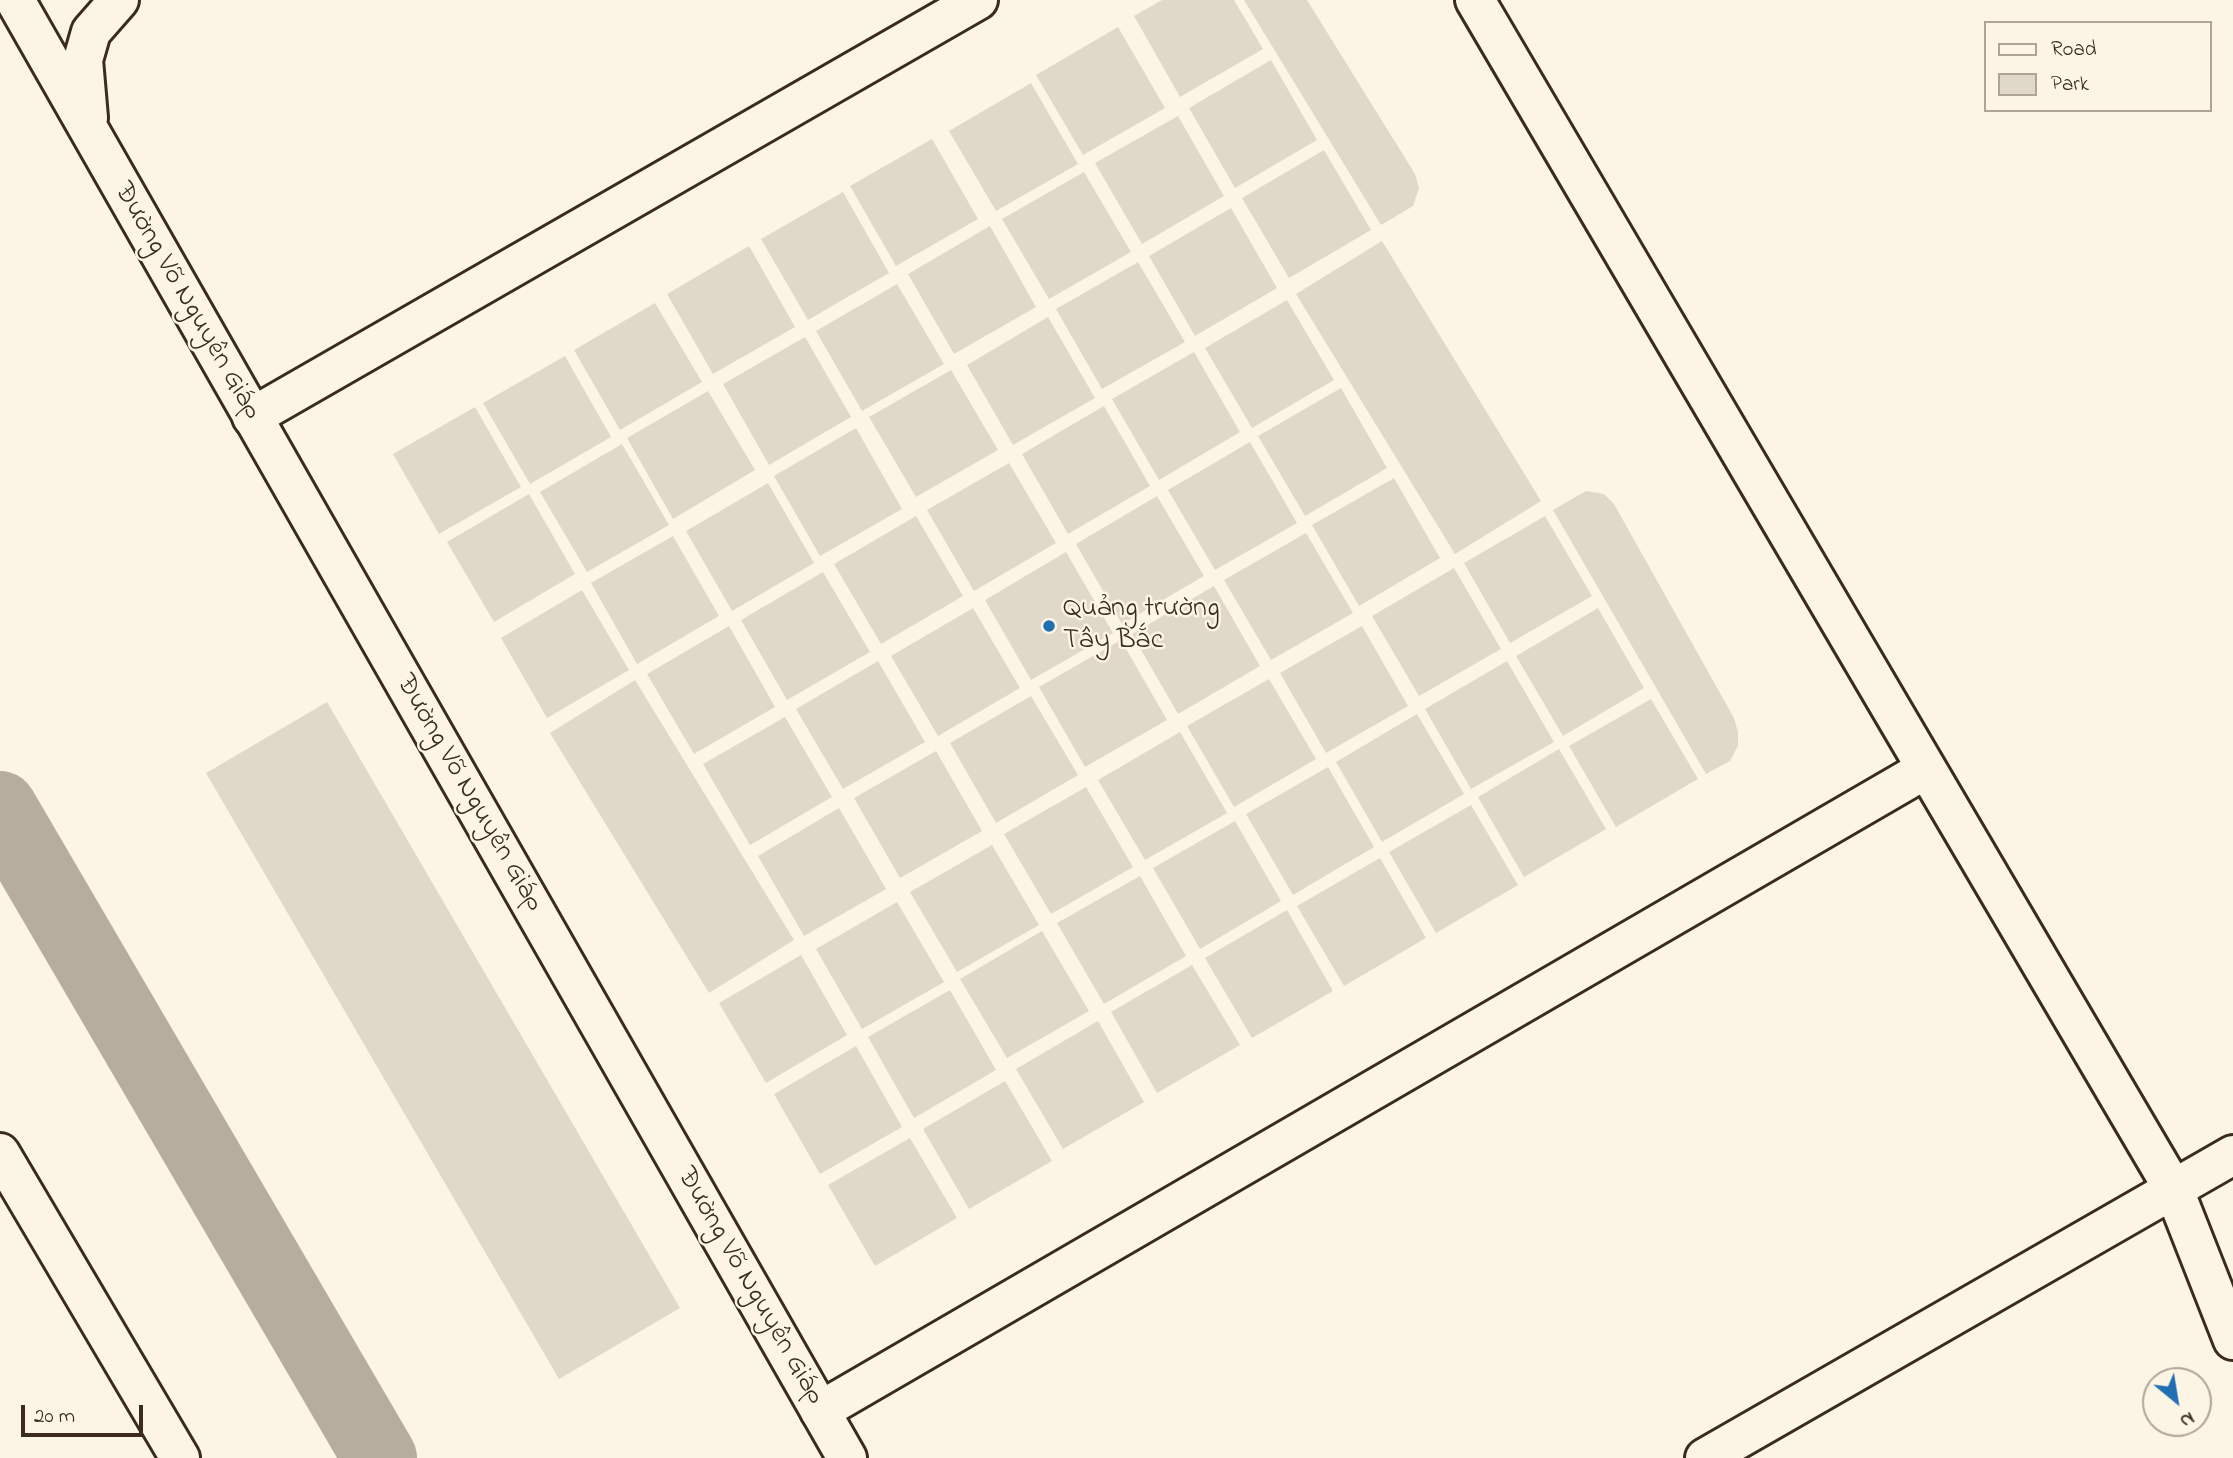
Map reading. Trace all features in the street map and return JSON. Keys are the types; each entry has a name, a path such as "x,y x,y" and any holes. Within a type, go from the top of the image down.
{"street":[{"name":"Đường Võ Nguyên Giáp","path":"15,0 847,1458"},
{"name":"Đường Võ Nguyên Giáp","path":"89,130 83,61 91,33 120,0"},
{"path":"252,417 978,0"},
{"path":"1475,0 2174,1190 2233,1340"},
{"path":"820,1411 1926,769"},
{"path":"0,1153 180,1458"},
{"path":"1705,1458 2233,1155"}],"green space":[{"path":"1162,0 1234,0 1263,49 1180,97 1134,16"},
{"path":"1244,0 1307,0 1415,174 1419,188 1413,206 1381,225"},
{"path":"1118,27 1165,108 1083,155 1036,75"},
{"path":"1271,60 1317,140 1235,188 1189,108"},
{"path":"1031,83 1078,164 996,211 949,131"},
{"path":"1178,116 1224,196 1142,244 1095,163"},
{"path":"932,139 978,219 896,266 850,186"},
{"path":"1324,150 1371,230 1289,278 1242,198"},
{"path":"1084,172 1131,252 1049,299 1002,219"},
{"path":"843,192 889,273 808,320 761,239"},
{"path":"1231,208 1277,288 1195,336 1149,256"},
{"path":"990,226 1036,307 954,354 908,274"},
{"path":"1382,241 1541,501 1455,554 1296,294"},
{"path":"749,246 795,327 713,374 667,294"},
{"path":"1138,262 1185,342 1102,389 1056,309"},
{"path":"897,284 944,364 862,411 816,331"},
{"path":"1287,300 1334,380 1252,428 1205,348"},
{"path":"655,303 702,382 620,430 574,350"},
{"path":"1048,317 1095,398 1013,445 967,365"},
{"path":"805,337 851,417 769,465 723,384"},
{"path":"1194,352 1240,432 1159,480 1112,399"},
{"path":"565,356 611,437 530,484 483,403"},
{"path":"951,370 998,450 916,497 869,417"},
{"path":"1341,388 1387,468 1305,516 1258,436"},
{"path":"708,391 755,470 673,519 627,438"},
{"path":"1104,406 1150,486 1068,534 1022,454"},
{"path":"475,407 521,487 439,534 393,454"},
{"path":"856,428 902,509 820,556 774,476"},
{"path":"1250,442 1297,523 1215,570 1168,490"},
{"path":"622,444 669,525 587,572 540,492"},
{"path":"1009,463 1056,543 974,591 927,510"},
{"path":"1394,478 1440,558 1359,606 1312,525"},
{"path":"768,483 814,563 732,611 686,531"},
{"path":"1586,491 1604,494 1614,504 1734,718 1738,746 1730,761 1706,774 1553,510"},
{"path":"529,494 575,574 494,622 447,542"},
{"path":"1157,496 1204,576 1122,624 1076,544"},
{"path":"916,516 963,596 881,644 834,564"},
{"path":"1545,516 1592,596 1510,643 1464,563"},
{"path":"1306,533 1353,613 1271,660 1224,580"},
{"path":"673,536 719,616 637,664 591,583"},
{"path":"1066,552 1113,633 1031,680 985,600"},
{"path":"1454,568 1501,649 1419,696 1372,616"},
{"path":"823,572 870,652 787,700 741,620"},
{"path":"1214,586 1260,666 1178,714 1132,634"},
{"path":"582,590 629,670 547,718 501,638"},
{"path":"973,608 1020,688 938,736 891,656"},
{"path":"1598,608 1644,688 1563,736 1516,656"},
{"path":"729,626 775,707 694,754 647,674"},
{"path":"1362,626 1408,706 1326,753 1280,673"},
{"path":"1121,640 1167,720 1085,767 1039,687"},
{"path":"878,661 925,742 843,789 796,709"},
{"path":"1507,661 1554,742 1471,789 1425,709"},
{"path":"1269,679 1316,759 1234,807 1187,726"},
{"path":"635,680 794,940 709,993 550,733"},
{"path":"1031,696 1078,775 996,823 950,743"},
{"path":"1651,699 1698,779 1616,827 1569,746"},
{"path":"327,702 680,1308 559,1379 206,773"},
{"path":"1417,714 1464,794 1382,842 1336,762"},
{"path":"785,717 832,797 750,845 703,764"},
{"path":"1180,732 1227,813 1145,860 1098,780"},
{"path":"1559,749 1606,829 1524,877 1478,797"},
{"path":"936,751 982,831 900,878 854,798"},
{"path":"1328,767 1374,847 1293,895 1246,814"},
{"path":"1086,787 1133,867 1051,914 1004,834"},
{"path":"1471,805 1518,885 1436,933 1389,852"},
{"path":"839,808 886,889 804,936 758,856"},
{"path":"1235,821 1281,901 1200,949 1153,868"},
{"path":"992,845 1039,925 957,972 910,892"},
{"path":"1380,858 1426,938 1344,986 1297,906"},
{"path":"1140,876 1186,956 1104,1004 1057,923"},
{"path":"897,902 944,982 862,1029 816,949"},
{"path":"1287,910 1333,991 1252,1038 1205,958"},
{"path":"1042,931 1089,1011 1007,1058 960,979"},
{"path":"801,955 847,1035 766,1083 719,1003"},
{"path":"1192,965 1240,1045 1157,1093 1111,1012"},
{"path":"950,990 996,1070 914,1118 868,1037"},
{"path":"1098,1021 1144,1102 1063,1149 1016,1069"},
{"path":"856,1046 902,1127 820,1174 774,1094"},
{"path":"1005,1081 1052,1161 969,1209 923,1129"},
{"path":"910,1138 957,1218 875,1266 828,1185"}],"waterway":[{"path":"0,808 380,1458"}],"place":[{"name":"Quảng trường Tây Bắc","path":"1049,626"}]}
